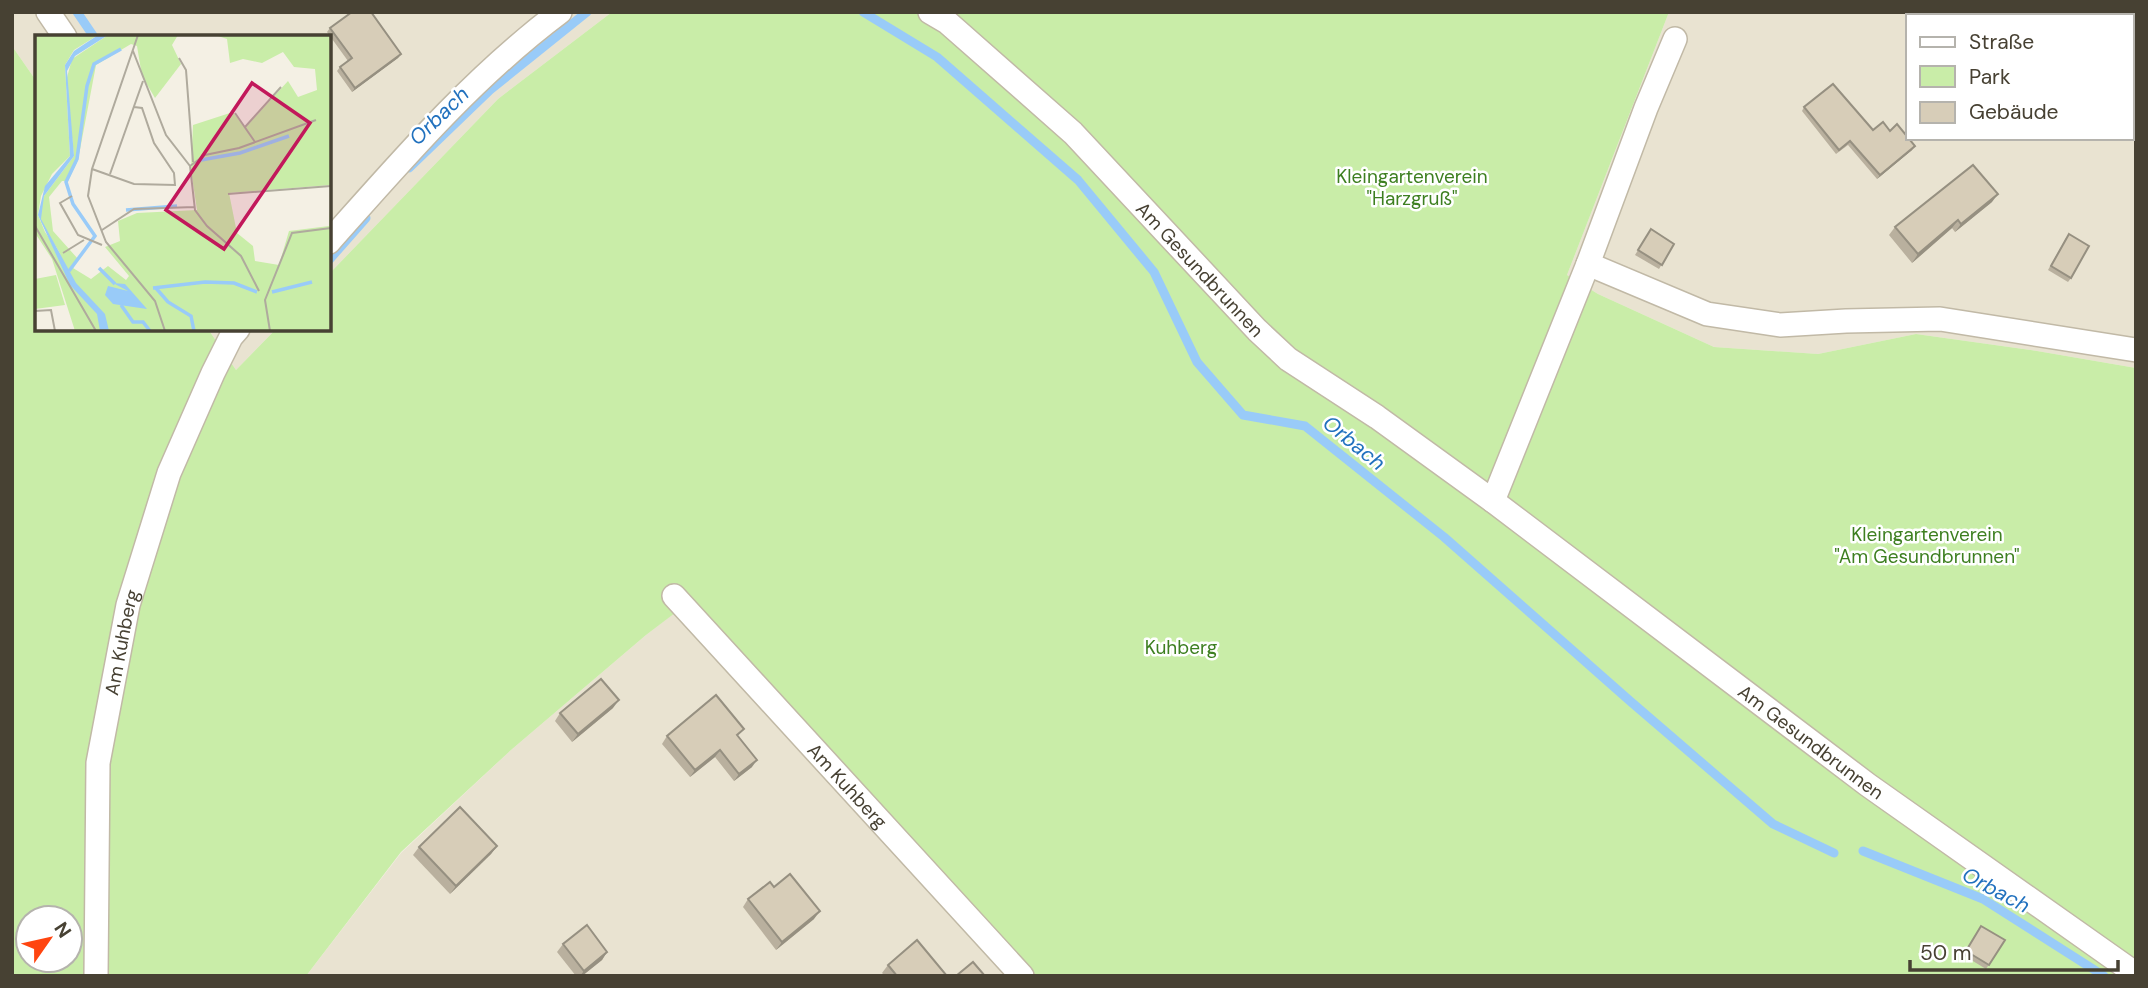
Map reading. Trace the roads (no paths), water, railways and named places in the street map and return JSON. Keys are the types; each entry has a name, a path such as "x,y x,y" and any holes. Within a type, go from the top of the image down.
{"street":[{"path":"48,12 64,35"},
{"path":"331,240 394,168 482,78 560,12"},
{"name":"Am Gesundbrunnen","path":"930,12 947,22 1073,133 1257,330 1288,359 1377,417 1493,501 1868,785 2136,974"},
{"path":"1493,501 1675,38"},
{"path":"1588,264 1707,314 1780,325 1940,319 2136,350"},
{"name":"Am Kuhberg","path":"96,976 97,763 128,605 169,473 213,373 236,331"},
{"name":"Am Kuhberg","path":"674,596 1022,976"}],"waterway":[{"name":"Orbach","path":"77,12 93,35"},
{"name":"Orbach","path":"409,168 490,90 587,12"},
{"name":"Orbach","path":"863,12 937,57 1078,180 1154,272 1197,362 1243,415 1305,426 1444,537 1773,824 1834,853"},
{"name":"Orbach","path":"331,258 366,218"},
{"name":"Orbach","path":"1863,851 1983,899 2104,976"}],"park label":[{"name":"Kleingartenverein \"Harzgruß\"","path":"1412,187"},
{"name":"Kleingartenverein \"Am Gesundbrunnen\"","path":"1927,545"},
{"name":"Kuhberg","path":"1181,647"}]}
